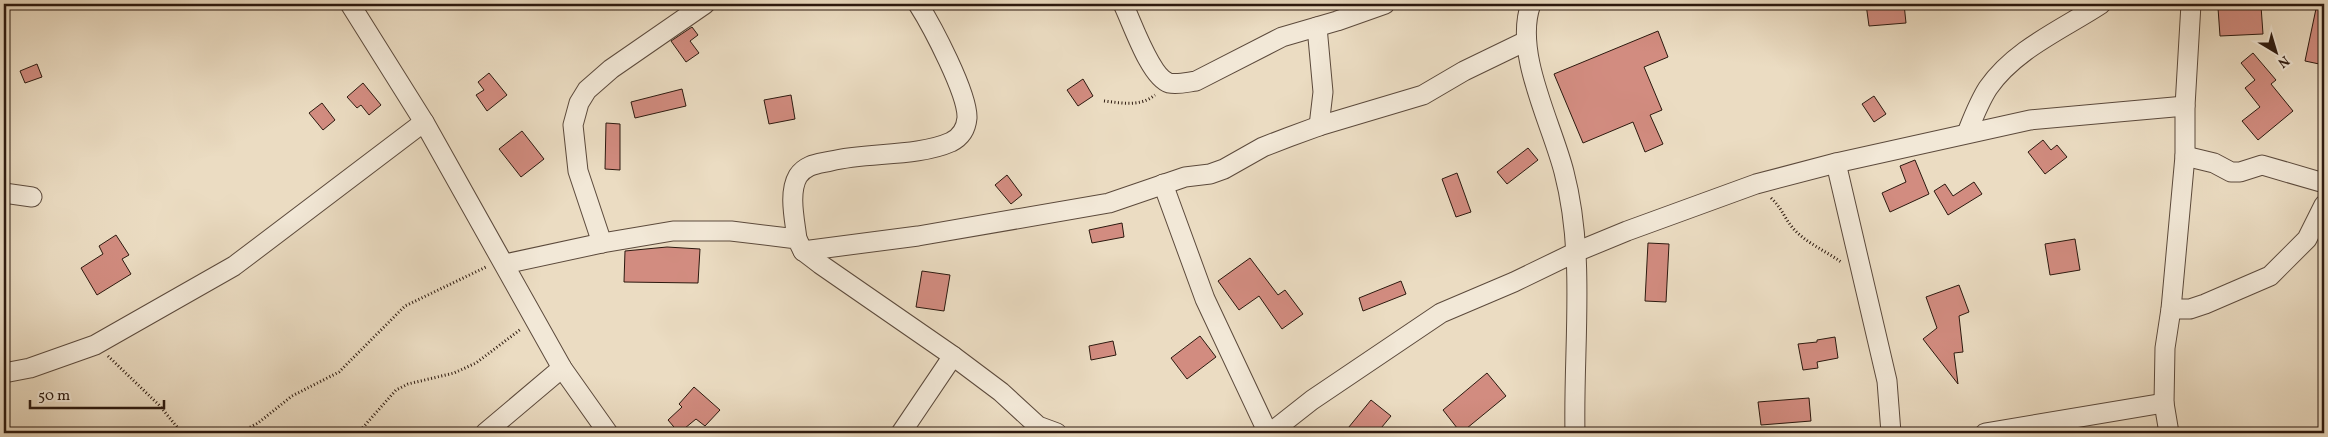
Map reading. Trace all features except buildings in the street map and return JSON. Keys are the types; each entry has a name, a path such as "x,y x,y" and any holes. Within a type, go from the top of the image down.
{"street":[{"path":"350,4 424,122 562,368 608,433"},
{"path":"602,243 578,171 573,125 579,103 587,90 611,69 704,4"},
{"path":"918,4 930,24 961,93 967,116 965,129 961,136 951,142 919,149 838,159 805,167 797,177 794,190 800,245 827,270 953,356 1001,392 1038,426 1057,433"},
{"path":"1123,4 1154,70 1168,82 1183,83 1196,81 1282,37 1385,4"},
{"path":"1531,4 1527,15 1526,42 1530,63 1564,172 1573,212 1576,252 1575,433"},
{"path":"1967,133 1989,87 2011,64 2052,34 2101,4"},
{"path":"2169,433 2164,403 2166,348 2185,156 2185,106 2191,4"},
{"path":"1317,27 1323,92 1319,126"},
{"path":"504,262 673,231 705,230 800,245 918,236 1109,203 1185,177 1210,174 1224,169 1264,147 1319,126 1423,95 1464,71 1526,42"},
{"path":"1163,184 1205,299 1269,433 1312,400 1441,313 1627,231 1756,184 1836,163 2030,120 2067,115 2185,106"},
{"path":"4,373 30,368 95,344 234,266 424,122"},
{"path":"2185,156 2214,163 2232,172 2240,172 2262,165 2324,183"},
{"path":"1836,163 1887,381 1891,433"},
{"path":"4,194 32,197"},
{"path":"2171,309 2198,306 2270,276 2307,240 2324,205"},
{"path":"901,433 953,356"},
{"path":"485,433 562,368"},
{"path":"1985,433 2164,403"}],"path":[{"path":"1104,101 1126,104 1146,101 1168,82"},
{"path":"1756,184 1780,206 1792,227 1802,236 1863,276"},
{"path":"230,433 245,430 258,424 292,396 339,372 406,306 504,262"},
{"path":"358,433 396,390 408,384 454,373 476,364 535,319"},
{"path":"95,344 159,405 182,433"}]}
